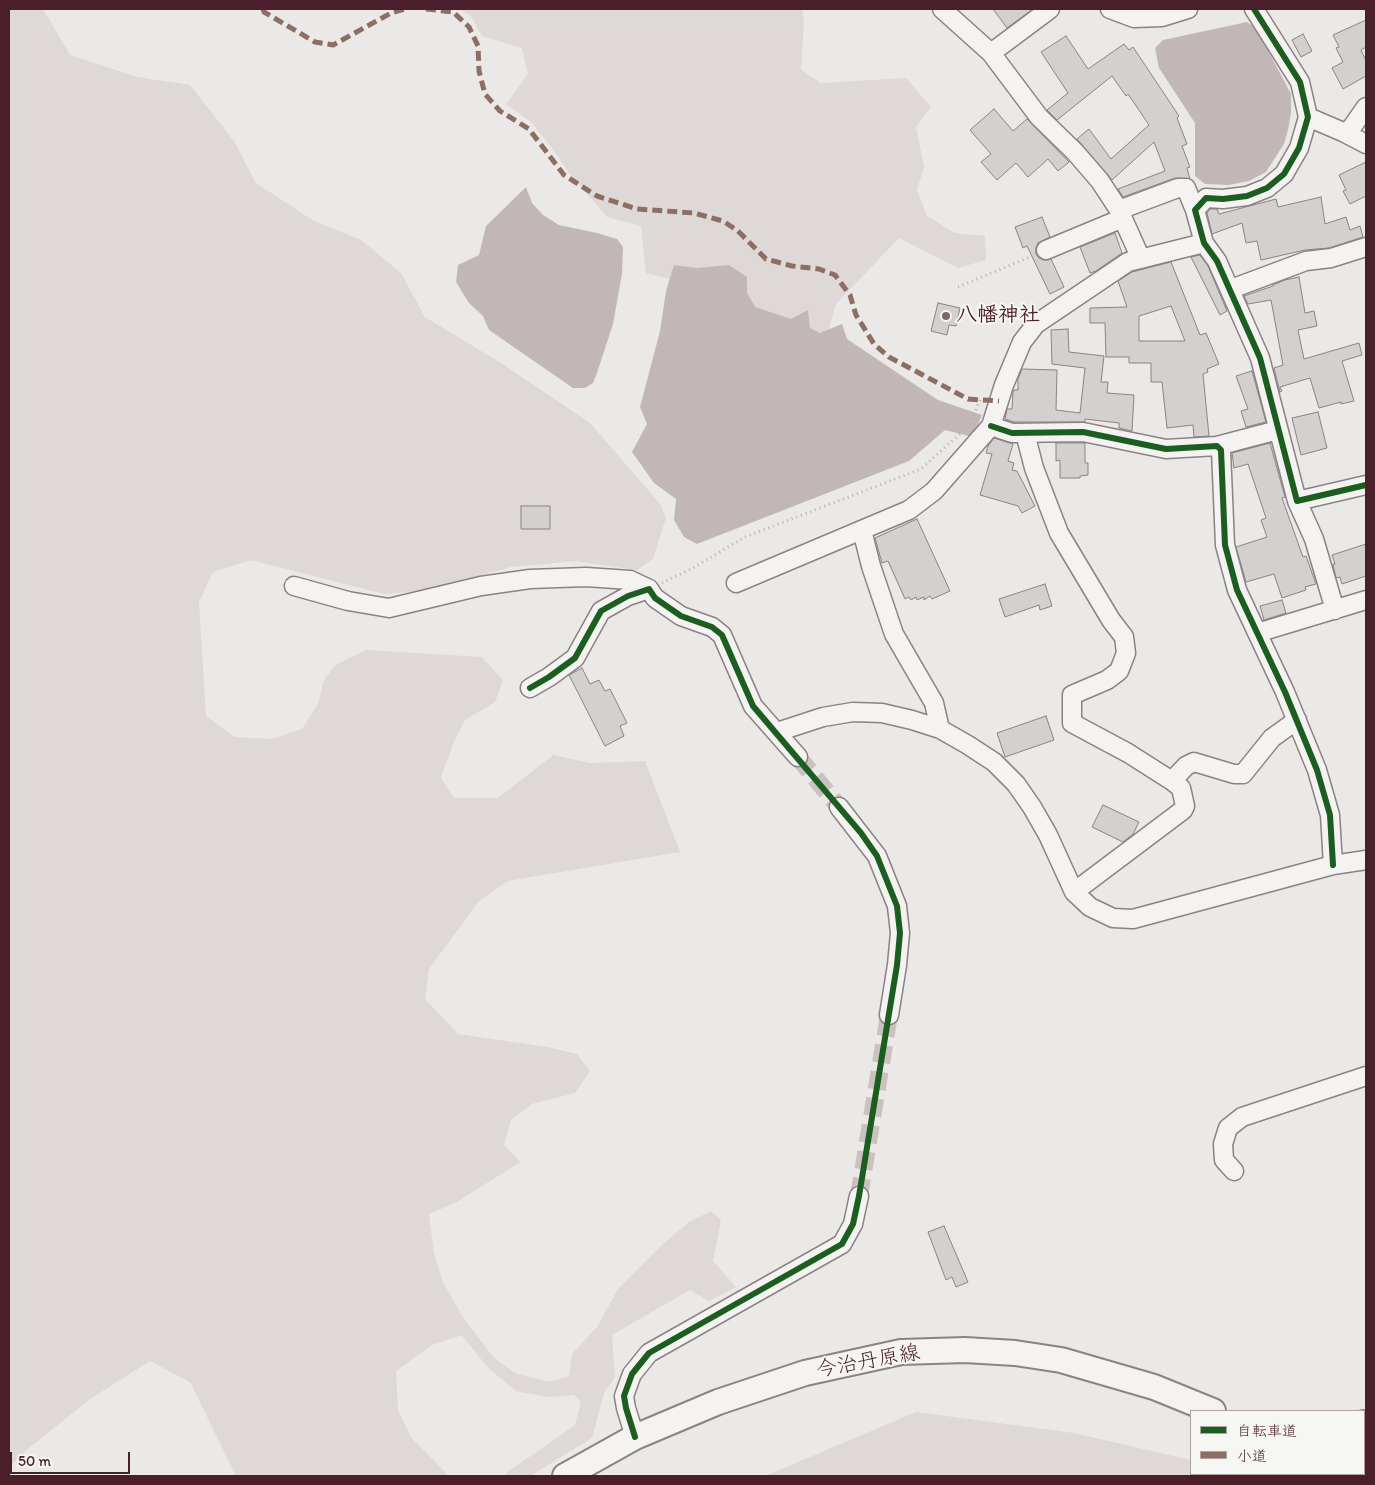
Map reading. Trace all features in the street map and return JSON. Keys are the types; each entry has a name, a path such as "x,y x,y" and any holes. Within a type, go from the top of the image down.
{"main road":[{"name":"今治丹原線","path":"565,1476 635,1437 718,1402 805,1373 901,1352 965,1350 1015,1353 1061,1360 1154,1387 1212,1410"}],"street":[{"path":"942,9 991,53 1039,117 1081,159 1100,182 1121,214 1141,258"},
{"path":"991,53 1050,9"},
{"path":"1110,9 1134,18 1162,17 1188,9"},
{"path":"1194,210 1206,198 1224,199 1247,196 1267,188 1284,174 1299,148 1308,117 1300,82 1254,9"},
{"path":"1347,134 1366,107"},
{"path":"1308,117 1366,144"},
{"path":"1046,250 1178,188 1186,188 1204,243 1217,261 1231,289 1260,358 1297,501 1314,539 1335,610"},
{"path":"736,583 909,510 934,491 991,426 1004,385 1022,342 1036,324 1128,262 1204,243"},
{"path":"1231,289 1306,261 1331,258 1366,247"},
{"path":"991,426 1012,433 1083,432 1166,449 1217,446 1278,430"},
{"path":"1025,433 1034,468 1059,533 1111,620 1124,637 1126,653 1119,671 1107,680 1072,695 1072,724 1128,753 1172,781 1181,788 1186,806 1074,892"},
{"path":"1217,446 1221,450 1224,545 1236,590 1285,692 1317,770 1330,815 1333,865"},
{"path":"1297,501 1366,485"},
{"path":"862,530 871,566 894,634 934,703 940,729"},
{"path":"294,586 348,601 389,608 481,586 530,579 595,577 630,580 649,589 656,598 681,616 712,627 722,635 753,706 798,757"},
{"path":"530,688 575,658 601,611 628,596 649,589"},
{"path":"1257,633 1366,600"},
{"path":"777,732 823,717 853,712 882,713 940,729 994,762 1016,784 1048,835 1074,892 1090,907 1113,918 1133,919 1333,865 1366,860"},
{"path":"1172,781 1186,766 1194,762 1234,774 1243,774 1272,738 1296,720"},
{"path":"839,807 878,856 897,906 900,933 889,1015"},
{"path":"1234,1171 1224,1160 1223,1144 1228,1128 1242,1117 1366,1076"},
{"path":"635,1437 624,1396 632,1374 649,1353 842,1244 853,1224 859,1196"}],"path":[{"path":"958,287 1046,250"},
{"path":"649,589 693,568 745,537 921,469 969,426 981,400"}],"shaded area":[{"path":"9,9 43,9 70,55 137,77 190,85 234,141 256,183 314,221 361,240 401,273 425,317 501,363 590,423 661,505 666,518 653,559 637,570 576,561 511,567 425,591 384,594 251,560 213,572 199,602 206,716 235,737 272,739 302,729 318,704 324,680 335,665 366,650 482,657 503,680 495,702 465,720 453,744 441,778 454,798 498,798 553,755 590,763 645,761 680,852 508,881 479,901 429,969 425,999 458,1034 547,1047 577,1054 590,1071 575,1093 532,1104 511,1120 504,1145 520,1162 457,1202 429,1214 434,1254 443,1282 462,1316 494,1358 515,1373 549,1382 569,1376 572,1354 597,1327 618,1289 662,1245 689,1222 711,1211 721,1220 713,1261 736,1287 709,1301 690,1290 612,1335 615,1377 604,1393 592,1438 530,1476 508,1476 506,1473 575,1425 581,1402 574,1395 547,1397 516,1391 488,1368 462,1335 432,1345 396,1371 398,1410 411,1437 447,1476 236,1476 190,1382 150,1361 90,1399 29,1448 9,1467"},
{"path":"459,9 802,9 804,20 801,70 821,83 906,78 931,107 916,127 924,167 917,190 927,216 955,233 985,236 986,260 958,268 899,238 836,304 824,345 681,282 646,273 641,226 607,217 569,173 531,122 506,104 528,74 522,48 482,36 471,16"},
{"path":"1247,22 1256,28 1291,94 1288,130 1284,144 1266,172 1249,181 1229,185 1205,184 1195,176 1195,123 1159,68 1155,48 1163,40"},
{"path":"526,187 532,203 543,215 559,225 617,239 623,247 622,274 613,324 593,383 585,388 573,388 489,330 483,316 469,303 456,282 458,265 479,255 486,226"},
{"path":"674,265 697,268 729,265 747,277 747,293 755,307 791,319 808,310 810,328 820,333 842,324 847,339 938,400 982,415 973,437 945,430 909,461 697,544 684,537 674,520 676,499 654,483 632,452 647,424 640,407 660,331 666,291"},
{"path":"916,1412 1074,1433 1190,1460 1190,1475 1264,1476 765,1476"},
{"path":"1365,1468 1366,1476 1270,1476 1365,1475"}],"building":[{"path":"993,9 1033,9 1007,28"},
{"path":"1366,20 1366,47 1361,50 1366,61 1366,76 1343,89 1332,68 1343,62 1336,48 1339,47 1333,35"},
{"path":"1303,34 1312,51 1301,57 1292,40"},
{"path":"1066,36 1088,69 1124,44 1129,50 1133,47 1179,116 1177,118 1187,144 1182,146 1190,167 1187,168 1190,179 1175,178 1123,197 1118,189 1165,171 1154,142 1112,180 1077,139 1089,129 1111,159 1149,125 1128,94 1126,96 1112,76 1057,120 1047,110 1068,93 1041,52"},
{"path":"994,109 1013,131 1027,119 1069,162 1058,171 1048,159 1028,177 1016,163 997,180 981,162 991,154 970,130"},
{"path":"1366,162 1366,196 1350,204 1343,191 1346,190 1339,175"},
{"path":"1321,197 1325,224 1346,217 1350,230 1360,226 1363,237 1329,248 1305,250 1261,260 1257,241 1246,243 1242,223 1212,234 1207,213 1210,209 1217,209 1219,214 1276,199 1278,207"},
{"path":"1042,217 1050,237 1038,243 1036,254 1044,260 1051,259 1064,287 1050,294 1027,246 1023,248 1015,227"},
{"path":"1115,233 1122,253 1090,273 1080,247"},
{"path":"1200,255 1208,266 1227,311 1220,315 1191,257"},
{"path":"1171,262 1200,335 1206,333 1219,364 1207,369 1208,372 1203,374 1209,436 1194,437 1193,425 1167,428 1162,382 1151,382 1151,363 1129,363 1129,357 1106,357 1105,323 1090,323 1090,308 1127,307 1118,281 1132,272","holes":["1171,306 1185,341 1139,341 1139,316"]},
{"path":"1299,277 1305,313 1314,311 1317,326 1298,330 1304,359 1359,343 1362,355 1342,361 1354,401 1341,404 1341,402 1319,408 1310,378 1280,387 1282,391 1280,392 1274,368 1283,365 1271,300 1248,304 1244,296 1285,280"},
{"name":"八幡神社","path":"938,303 960,308 956,326 949,325 947,335 931,331"},
{"path":"1068,329 1069,352 1104,356 1101,382 1108,382 1107,393 1134,395 1132,431 1119,428 1119,423 1085,419 1085,422 1014,422 1005,419 1007,409 1012,409 1013,392 1018,390 1018,379 1022,369 1057,370 1056,410 1080,413 1085,368 1052,364 1051,330"},
{"path":"1252,371 1266,422 1246,427 1241,411 1248,409 1236,376"},
{"path":"1318,412 1327,448 1301,455 1292,418"},
{"path":"994,438 1013,444 1008,461 1014,463 1012,470 1017,471 1035,506 1022,513 1018,506 980,495 992,454 986,453 988,446"},
{"path":"1056,443 1085,443 1085,463 1088,463 1088,475 1080,476 1080,478 1060,478 1060,460 1056,461"},
{"path":"1270,443 1285,497 1282,498 1303,557 1306,556 1316,584 1305,587 1306,590 1282,598 1274,574 1246,582 1236,547 1267,537 1261,520 1266,518 1248,464 1234,468 1232,453"},
{"path":"521,506 550,506 550,529 521,529"},
{"path":"917,519 950,591 932,599 930,596 924,600 924,597 917,600 916,597 911,600 909,597 905,599 888,561 882,563 875,538"},
{"path":"1366,544 1366,576 1342,584 1340,577 1336,578 1332,555"},
{"path":"1045,584 1052,606 1040,610 1039,605 1005,617 999,599"},
{"path":"1282,600 1286,613 1264,620 1260,606"},
{"path":"582,668 590,684 599,680 605,691 610,689 627,723 620,726 624,736 605,746 569,675"},
{"path":"1046,716 1054,740 1005,757 997,733"},
{"path":"1103,805 1139,822 1133,834 1123,842 1092,827"},
{"path":"944,1226 968,1282 956,1287 952,1277 946,1280 928,1232"}],"tunnel":[{"path":"798,757 839,807"},
{"path":"859,1196 889,1015"}],"marked path":[{"path":"263,9 264,12 315,42 333,45 391,13 405,9"},
{"path":"426,9 453,12 469,27 478,46 479,71 485,94 500,111 529,129 564,175 597,196 637,209 694,213 723,221 738,231 766,259 792,266 819,269 835,275 850,295 856,315 874,344 889,357 968,399 999,401"}],"cycle path":[{"path":"1254,9 1300,82 1308,117 1299,148 1284,174 1267,188 1247,196 1223,199 1206,198 1195,210 1204,243 1217,261 1260,358 1297,501 1366,485"},
{"path":"991,426 1012,433 1083,432 1166,449 1217,446 1221,450 1225,545 1237,590 1285,692 1317,770 1330,815 1333,865"},
{"path":"530,688 575,658 601,611 628,596 649,589 655,598 681,616 712,627 722,635 753,706 861,833 877,856 897,906 900,933 897,965 853,1224 842,1244 649,1353 632,1374 624,1396 635,1437"}],"place":[{"name":"八幡神社","path":"946,316"}]}
